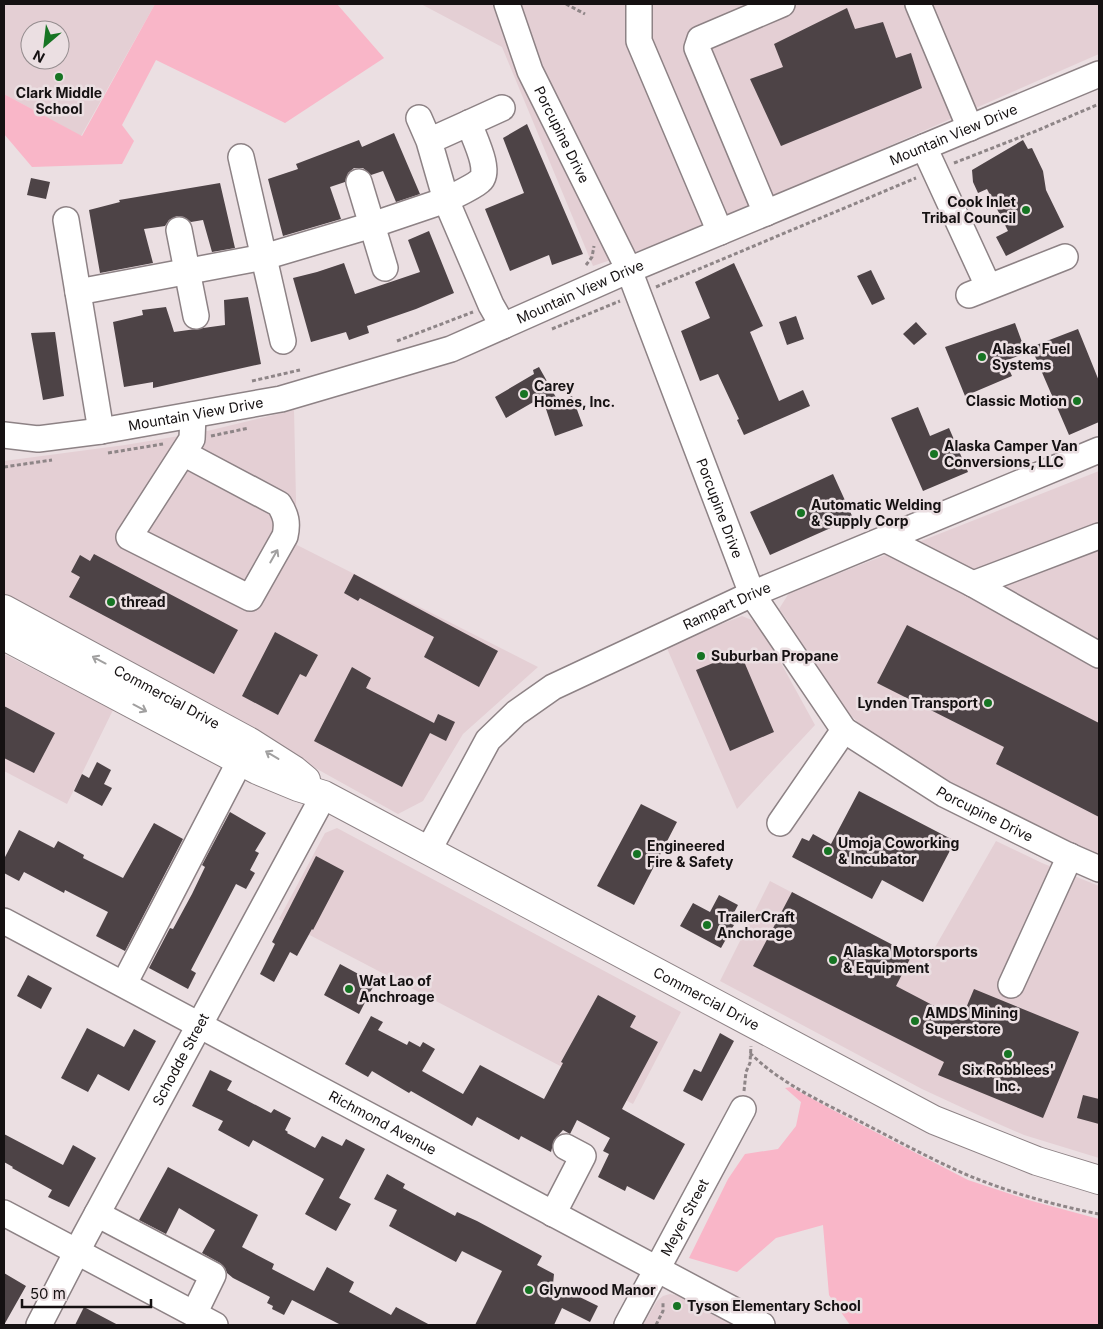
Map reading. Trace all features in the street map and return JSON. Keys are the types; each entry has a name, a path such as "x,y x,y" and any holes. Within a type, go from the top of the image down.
{"main road":[{"name":"Commercial Drive","path":"4,609 250,742 294,770 324,795"},
{"name":"Commercial Drive","path":"4,636 240,761 281,781 324,795 934,1120 1037,1161 1099,1180"}],"street":[{"name":"Porcupine Drive","path":"507,4 530,71 629,270 752,594 844,730 944,794 1070,856 1099,868"},
{"path":"639,4 639,41 720,232"},
{"path":"766,213 697,48 700,39 782,4"},
{"path":"918,4 970,128"},
{"name":"Mountain View Drive","path":"4,434 38,438 101,431 281,399 451,349 629,270 1099,74"},
{"path":"502,108 469,123 424,130 446,200 491,305 503,326"},
{"path":"78,292 264,257 372,225 446,200 480,181 485,175 484,165 469,123"},
{"path":"924,147 979,290 1065,257"},
{"path":"241,157 283,341"},
{"path":"359,182 385,268"},
{"path":"66,220 101,431"},
{"path":"179,230 196,316"},
{"path":"184,453 279,504 288,524 285,536 250,598 129,537 192,439 193,415"},
{"name":"Mountain View Drive","path":"4,453 20,449 38,438"},
{"name":"Rampart Drive","path":"428,851 488,740 516,713 553,687 752,594 1099,450"},
{"path":"973,584 1099,536"},
{"path":"884,540 1093,645"},
{"path":"780,823 844,730"},
{"path":"124,984 240,761"},
{"name":"Schodde Street","path":"39,1325 199,1024 324,795"},
{"path":"1011,985 1070,856"},
{"name":"Richmond Avenue","path":"4,921 762,1325"},
{"name":"Meyer Street","path":"627,1325 743,1109"},
{"path":"553,1214 583,1156"},
{"path":"4,1213 204,1320 213,1275 97,1214"}],"path":[{"path":"566,4 585,14"},
{"path":"746,1072 750,1063 751,1045"},
{"path":"750,1053 773,1074 788,1083 964,1173 1010,1191 1065,1207 1099,1214"},
{"path":"656,1325 663,1311 663,1301"}],"shaded area":[{"name":"Clark Middle School","path":"4,4 155,4 81,136 4,94"},
{"path":"155,4 337,4 384,58 285,123 156,60 122,125 134,141 122,164 32,167 4,134 4,94 82,136"},
{"path":"421,4 1099,4 1099,54 736,213 658,244 593,266 502,47"},
{"path":"294,410 297,545 538,667 463,734 423,801 398,814 4,598 4,461 125,445 203,432"},
{"name":"Lynden Transport","path":"1099,471 1099,859 1077,851 891,749 864,729 828,691 805,660 788,621 779,609 789,593"},
{"name":"Suburban Propane","path":"742,616 759,623 815,725 737,809 666,646"},
{"path":"4,654 113,710 67,804 4,771"},
{"path":"337,828 681,1012 633,1104 279,919 325,833"},
{"path":"996,841 1042,863 1099,886 1099,1158 1024,1135 922,1089 720,981 770,881 926,963"},
{"path":"791,1087 968,1180 1032,1201 1099,1219 1099,1325 850,1325 829,1295 823,1225 776,1238 737,1272 689,1258 728,1179 745,1154 778,1149 796,1126 801,1102 785,1088"},
{"name":"Tyson Elementary School","path":"670,1294 680,1296 738,1325 643,1325 657,1301 663,1296"}],"building":[{"path":"847,8 855,29 883,22 896,58 911,53 922,88 781,146 750,79 783,67 774,44"},
{"path":"527,124 583,254 552,265 549,255 510,271 485,209 524,193 503,138"},
{"path":"394,133 420,194 396,202 383,171 371,175 363,168 354,168 348,173 345,182 330,187 341,219 283,236 268,179 298,169 296,164 359,140 362,147"},
{"name":"Cook Inlet Tribal Council","path":"1023,140 1028,149 1032,148 1043,171 1046,190 1064,227 1006,256 996,237 1008,231 987,189 978,193 973,182 972,170"},
{"path":"31,178 50,182 46,199 27,195"},
{"path":"220,183 235,248 212,252 203,220 191,222 184,217 177,216 169,220 165,226 144,229 153,263 100,273 89,210 120,202 119,200"},
{"path":"429,231 454,293 367,326 369,333 349,340 346,332 311,342 293,278 344,263 355,294 420,272 408,240"},
{"path":"734,263 763,326 750,332 779,401 803,390 810,406 744,435 737,420 739,419 718,374 700,381 681,331 710,318 695,282"},
{"path":"871,270 885,299 872,305 857,276"},
{"path":"248,297 261,364 153,388 153,382 124,387 113,322 143,315 142,310 166,307 174,332 225,325 224,300"},
{"path":"796,316 804,339 787,345 779,322"},
{"path":"916,322 927,334 914,345 903,334"},
{"name":"Alaska Fuel Systems","path":"1015,323 1026,353 1005,361 1012,376 965,396 945,347"},
{"name":"Classic Motion","path":"1078,329 1099,381 1099,422 1069,435 1031,347"},
{"path":"55,332 64,396 43,400 31,333"},
{"path":"539,367 558,401 572,396 583,426 555,436 542,397 506,418 495,397 534,374 533,370"},
{"name":"Alaska Camper Van Conversions, LLC","path":"918,407 930,436 949,428 968,472 923,491 891,418"},
{"name":"Automatic Welding & Supply Corp","path":"833,474 853,518 770,555 750,512"},
{"path":"94,554 238,630 214,674 69,597 80,577 71,572 80,555 90,561"},
{"path":"354,574 498,651 479,687 424,657 434,637 360,598 358,601 344,593"},
{"name":"Lynden Transport","path":"907,625 1099,723 1099,817 996,764 1004,747 877,683"},
{"path":"275,632 318,655 306,677 300,674 278,715 242,696"},
{"path":"740,652 774,732 730,751 696,670"},
{"path":"352,667 371,678 366,688 434,723 438,714 455,722 446,741 430,733 402,787 314,741"},
{"path":"4,706 55,733 34,773 4,758"},
{"path":"97,762 111,770 104,784 112,788 102,806 74,791 82,774 89,778"},
{"name":"Umoja Coworking & Incubator","path":"859,791 955,841 923,902 882,880 872,899 792,857 802,838 809,841 813,834 831,844"},
{"name":"Engineered Fire & Safety","path":"641,804 677,822 634,905 597,886"},
{"path":"230,812 266,833 255,851 259,853 250,870 255,873 246,889 236,884 191,970 196,973 188,989 149,968 170,928 173,929 192,894 205,867 202,865"},
{"path":"154,823 183,839 125,951 96,936 108,912 65,890 64,893 24,872 19,881 4,873 4,859 19,830 54,848 58,841 84,855 83,858 123,878"},
{"path":"316,856 344,871 297,956 290,952 274,982 260,974 275,944 272,942"},
{"path":"792,892 912,955 896,986 961,1020 974,989 1079,1032 1043,1118 938,1075 944,1062 753,966"},
{"name":"TrailerCraft Anchorage","path":"719,895 738,905 729,922 734,925 721,948 680,926 693,903 710,912"},
{"name":"Wat Lao of Anchroage","path":"340,964 375,983 359,1014 324,995"},
{"path":"28,975 52,988 41,1009 17,996"},
{"path":"598,995 636,1016 630,1027 658,1042 622,1109 685,1144 654,1200 627,1186 625,1191 598,1177 609,1154 603,1151 610,1138 577,1120 570,1134 563,1130 554,1140 551,1152 521,1136 519,1140 477,1117 472,1126 372,1071 368,1077 345,1064 371,1016 383,1022 378,1030 407,1045 409,1041 420,1047 423,1042 435,1049 422,1071 463,1094 480,1065 544,1099 563,1063 561,1062"},
{"path":"87,1028 124,1047 134,1029 156,1041 129,1091 98,1074 88,1092 61,1078"},
{"path":"720,1033 734,1041 702,1101 683,1091 694,1069 701,1072"},
{"path":"210,1070 232,1081 227,1090 271,1113 274,1109 291,1118 285,1130 287,1133 315,1148 322,1136 342,1146 346,1139 365,1149 339,1198 351,1204 336,1231 305,1214 324,1179 253,1140 249,1147 218,1130 223,1121 192,1106"},
{"path":"1083,1095 1099,1099 1099,1124 1077,1118"},
{"path":"4,1134 63,1165 73,1145 96,1158 69,1207 48,1197 52,1190 4,1162"},
{"path":"168,1167 258,1215 242,1247 274,1264 272,1269 314,1291 327,1267 354,1282 349,1292 391,1315 396,1307 430,1325 341,1325 292,1300 284,1315 272,1309 273,1306 267,1303 270,1297 233,1278 220,1263 202,1253 215,1230 179,1208 166,1234 139,1220"},
{"path":"387,1174 405,1184 403,1188 455,1216 457,1212 477,1221 542,1256 537,1265 554,1274 553,1284 598,1306 590,1322 562,1308 554,1325 475,1325 502,1271 462,1251 456,1262 389,1226 397,1210 374,1199"},
{"path":"4,1273 26,1286 4,1325"},
{"path":"84,1307 118,1325 75,1325"}],"place":[{"name":"Clark Middle School","path":"59,77"},
{"name":"Cook Inlet Tribal Council","path":"1026,210"},
{"name":"Alaska Fuel Systems","path":"982,357"},
{"name":"Carey Homes, Inc.","path":"524,394"},
{"name":"Classic Motion","path":"1077,401"},
{"name":"Alaska Camper Van Conversions, LLC","path":"934,454"},
{"name":"Automatic Welding & Supply Corp","path":"801,513"},
{"name":"thread","path":"111,602"},
{"name":"Suburban Propane","path":"701,656"},
{"name":"Lynden Transport","path":"988,703"},
{"name":"Umoja Coworking & Incubator","path":"828,851"},
{"name":"Engineered Fire & Safety","path":"637,854"},
{"name":"TrailerCraft Anchorage","path":"707,925"},
{"name":"Alaska Motorsports & Equipment","path":"833,960"},
{"name":"Wat Lao of Anchroage","path":"349,989"},
{"name":"AMDS Mining Superstore","path":"915,1021"},
{"name":"Six Robblees' Inc.","path":"1008,1054"},
{"name":"Glynwood Manor","path":"529,1290"},
{"name":"Tyson Elementary School","path":"677,1306"}]}
